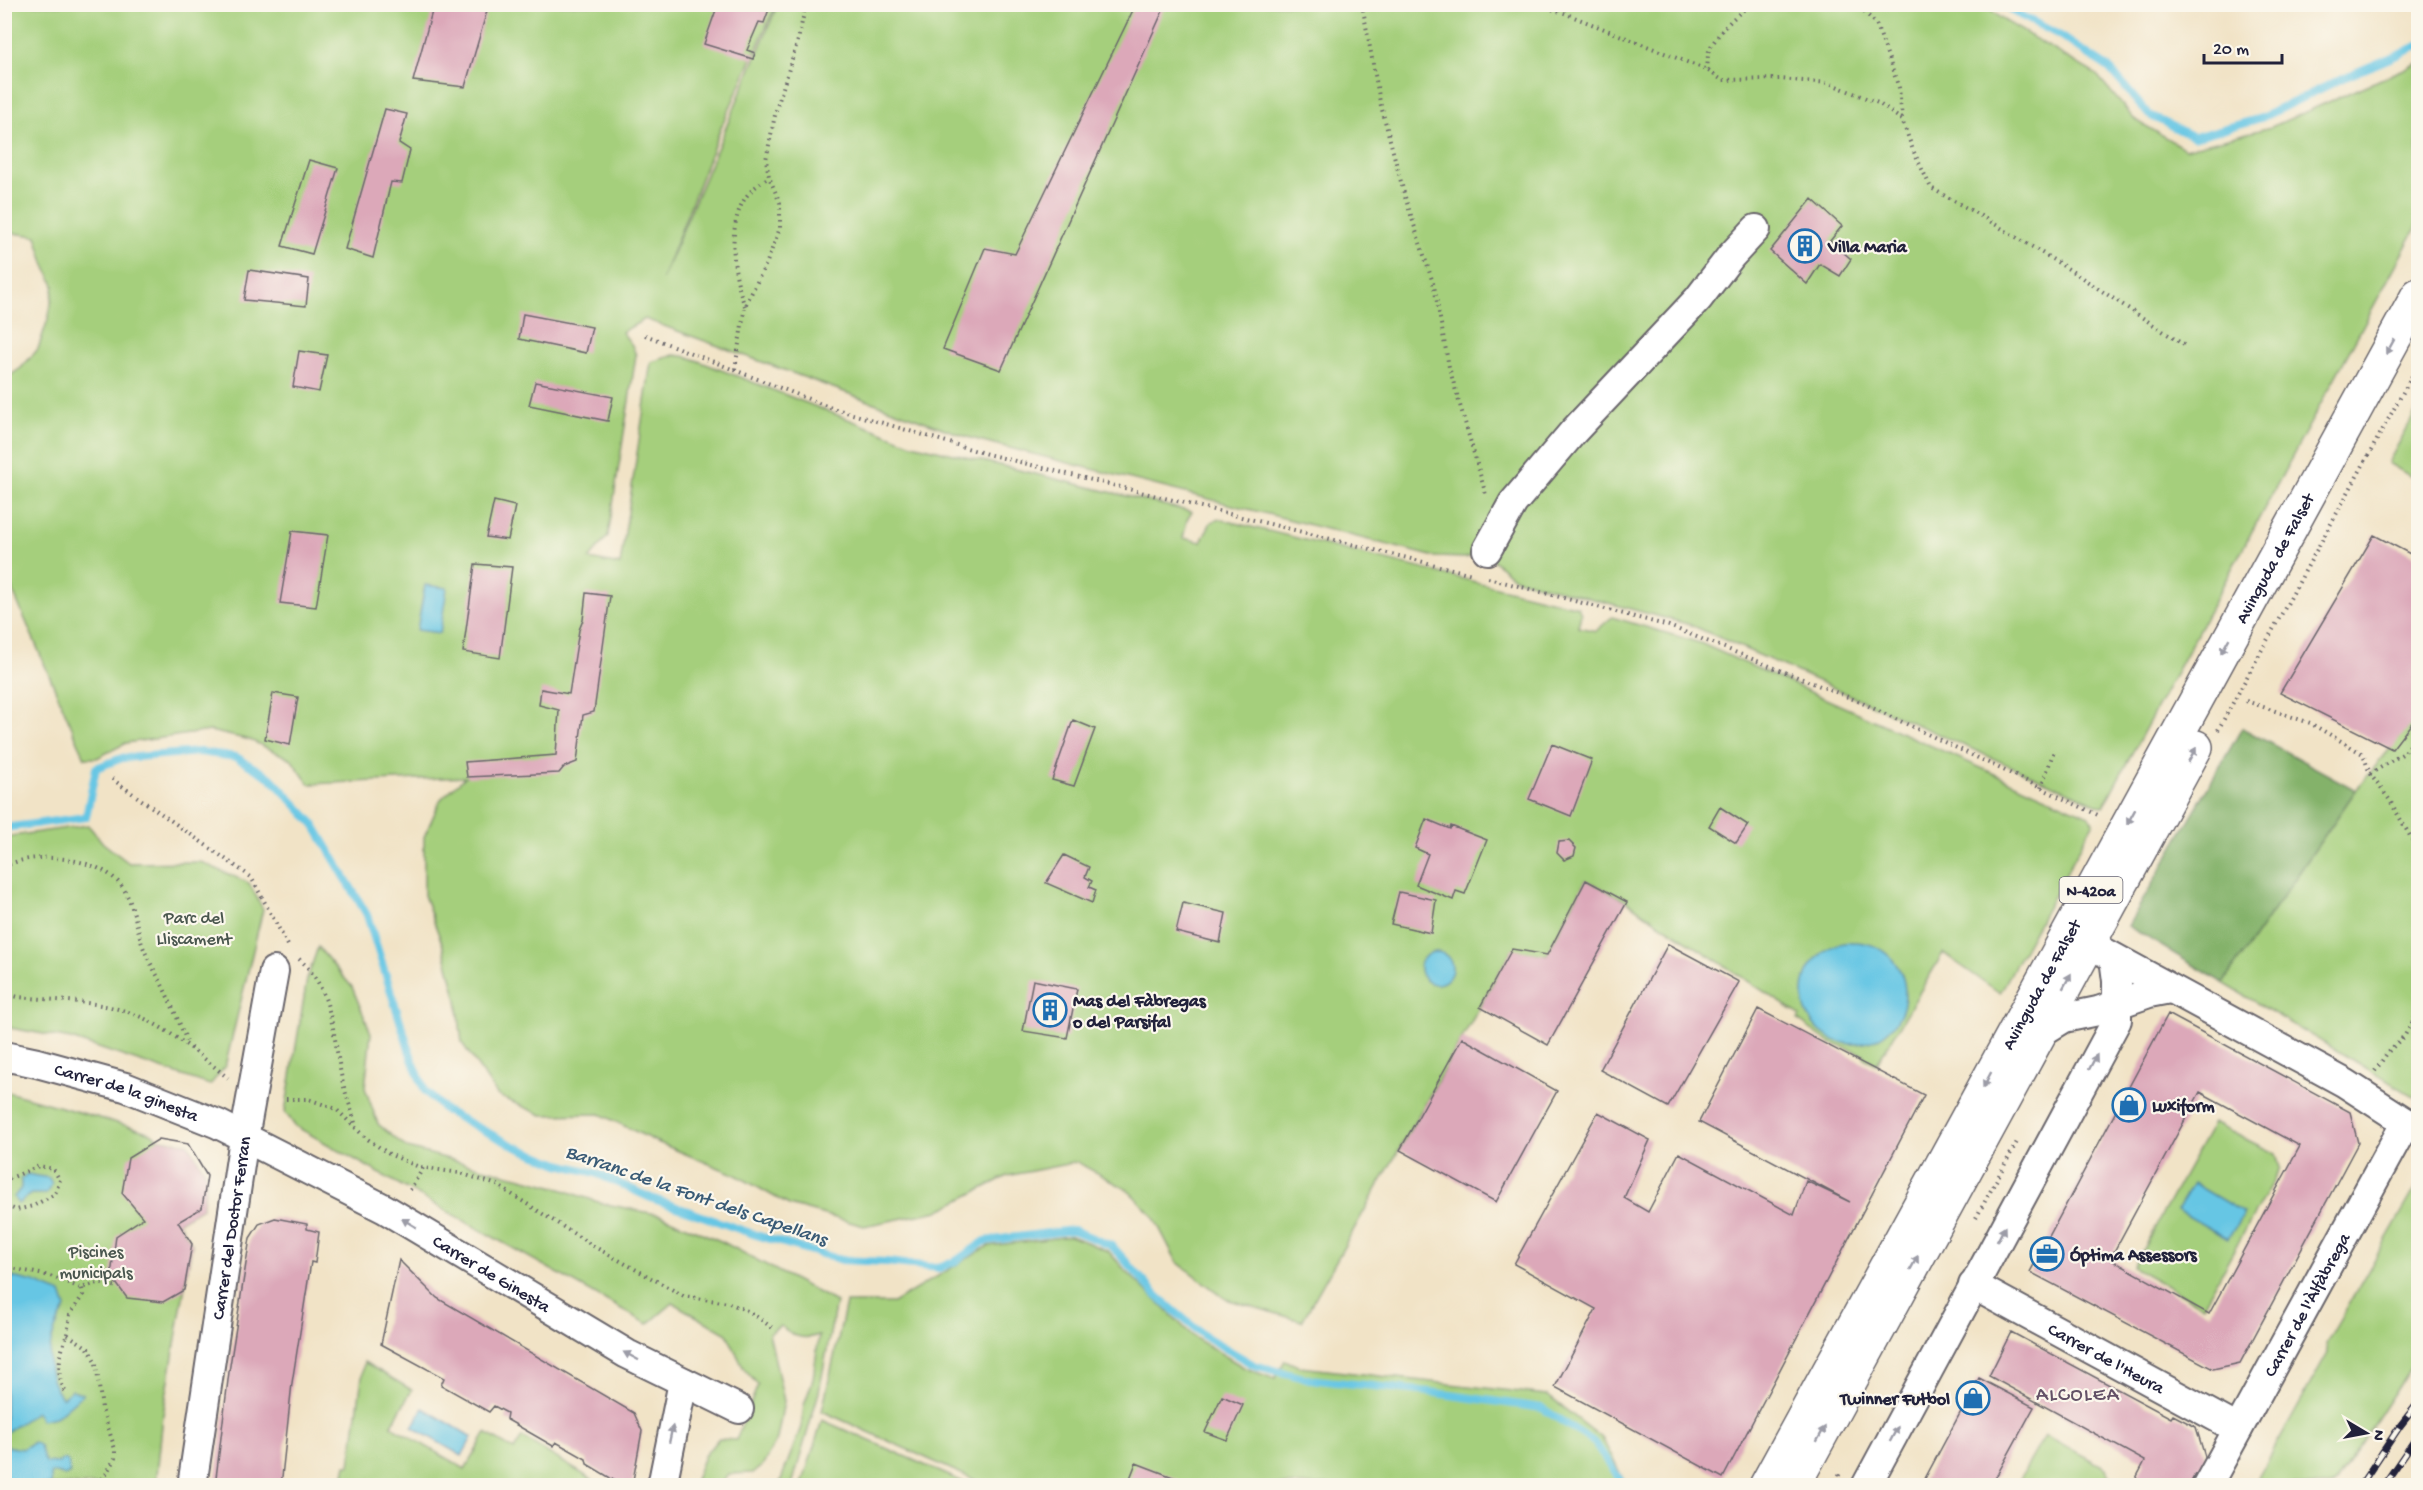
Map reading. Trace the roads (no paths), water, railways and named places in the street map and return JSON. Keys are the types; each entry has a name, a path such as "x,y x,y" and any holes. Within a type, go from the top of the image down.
{"main road":[{"name":"Avinguda de Falset","path":"1766,1485 2418,296"},
{"name":"Avinguda de Falset","path":"1793,1485 2038,1034 2101,951 2418,341"}],"street":[{"path":"1492,541 1513,503 1573,432 1698,299 1731,256 1756,229"},
{"path":"2101,951 2360,1093 2412,1126"},
{"path":"1866,1485 2117,1020 2117,981 2101,951"},
{"name":"Carrer del Doctor Ferran","path":"192,1485 244,1138 274,971"},
{"path":"2038,1034 2064,1018 2098,1011 2148,993 2170,989"},
{"name":"Carrer de la ginesta","path":"4,1056 125,1087 218,1124 244,1138"},
{"name":"Carrer de l'Àlfàbrega","path":"2207,1485 2412,1126"},
{"name":"Carrer de Ginesta","path":"244,1138 385,1209 627,1354 739,1409"},
{"name":"Carrer de l'Heura","path":"1973,1285 2238,1429"},
{"path":"662,1485 683,1382"}],"water":[{"path":"425,585 447,588 440,633 417,630"},
{"path":"1854,942 1873,946 1890,957 1901,974 1905,993 1901,1012 1890,1029 1873,1040 1854,1044 1835,1040 1818,1029 1807,1012 1803,993 1807,974 1818,957 1835,946"},
{"path":"1436,952 1447,957 1452,968 1447,979 1436,984 1425,979 1420,968 1425,957"},
{"path":"27,1174 49,1178 52,1184 46,1194 31,1194 18,1204 14,1197 21,1188 21,1179"},
{"path":"2193,1183 2244,1213 2228,1239 2177,1210"},
{"path":"12,1277 34,1282 61,1293 66,1308 51,1341 49,1365 51,1376 62,1398 72,1390 83,1394 56,1417 41,1420 36,1412 5,1433 4,1279"},
{"path":"423,1408 472,1437 462,1456 412,1427"},
{"path":"34,1442 40,1446 45,1462 58,1463 64,1459 68,1461 70,1473 65,1476 51,1473 51,1485 5,1485 5,1446 22,1449"}],"waterway":[{"path":"2005,4 2012,11 2059,35 2109,68 2149,115 2194,137 2261,118 2343,78 2418,46"},
{"name":"Barranc de la Font dels Capellans","path":"4,828 86,817 96,768 122,758 200,752 236,757 271,778 313,823 367,915 412,1059 425,1091 446,1111 514,1146 559,1164 596,1173 651,1198 756,1235 842,1260 939,1268 956,1261 985,1241 1073,1230 1112,1246 1157,1296 1203,1335 1254,1365 1308,1379 1429,1392 1542,1408 1595,1443 1624,1486"}],"railway":[{"path":"2360,1486 2418,1403"},
{"path":"2383,1486 2418,1435"}],"place":[{"name":"Villa Maria","path":"1805,246"},
{"name":"Mas del Fàbregas o del Parsifal","path":"1050,1010"},
{"name":"Luxiform","path":"2129,1105"},
{"name":"Óptima Assessors","path":"2047,1254"},
{"name":"Twinner Futbol","path":"1973,1398"}],"district":[{"name":"ALCOLEA","path":"2078,1393"}],"park label":[{"name":"Parc del Lliscament","path":"194,927"},
{"name":"Piscines municipals","path":"96,1261"}]}
